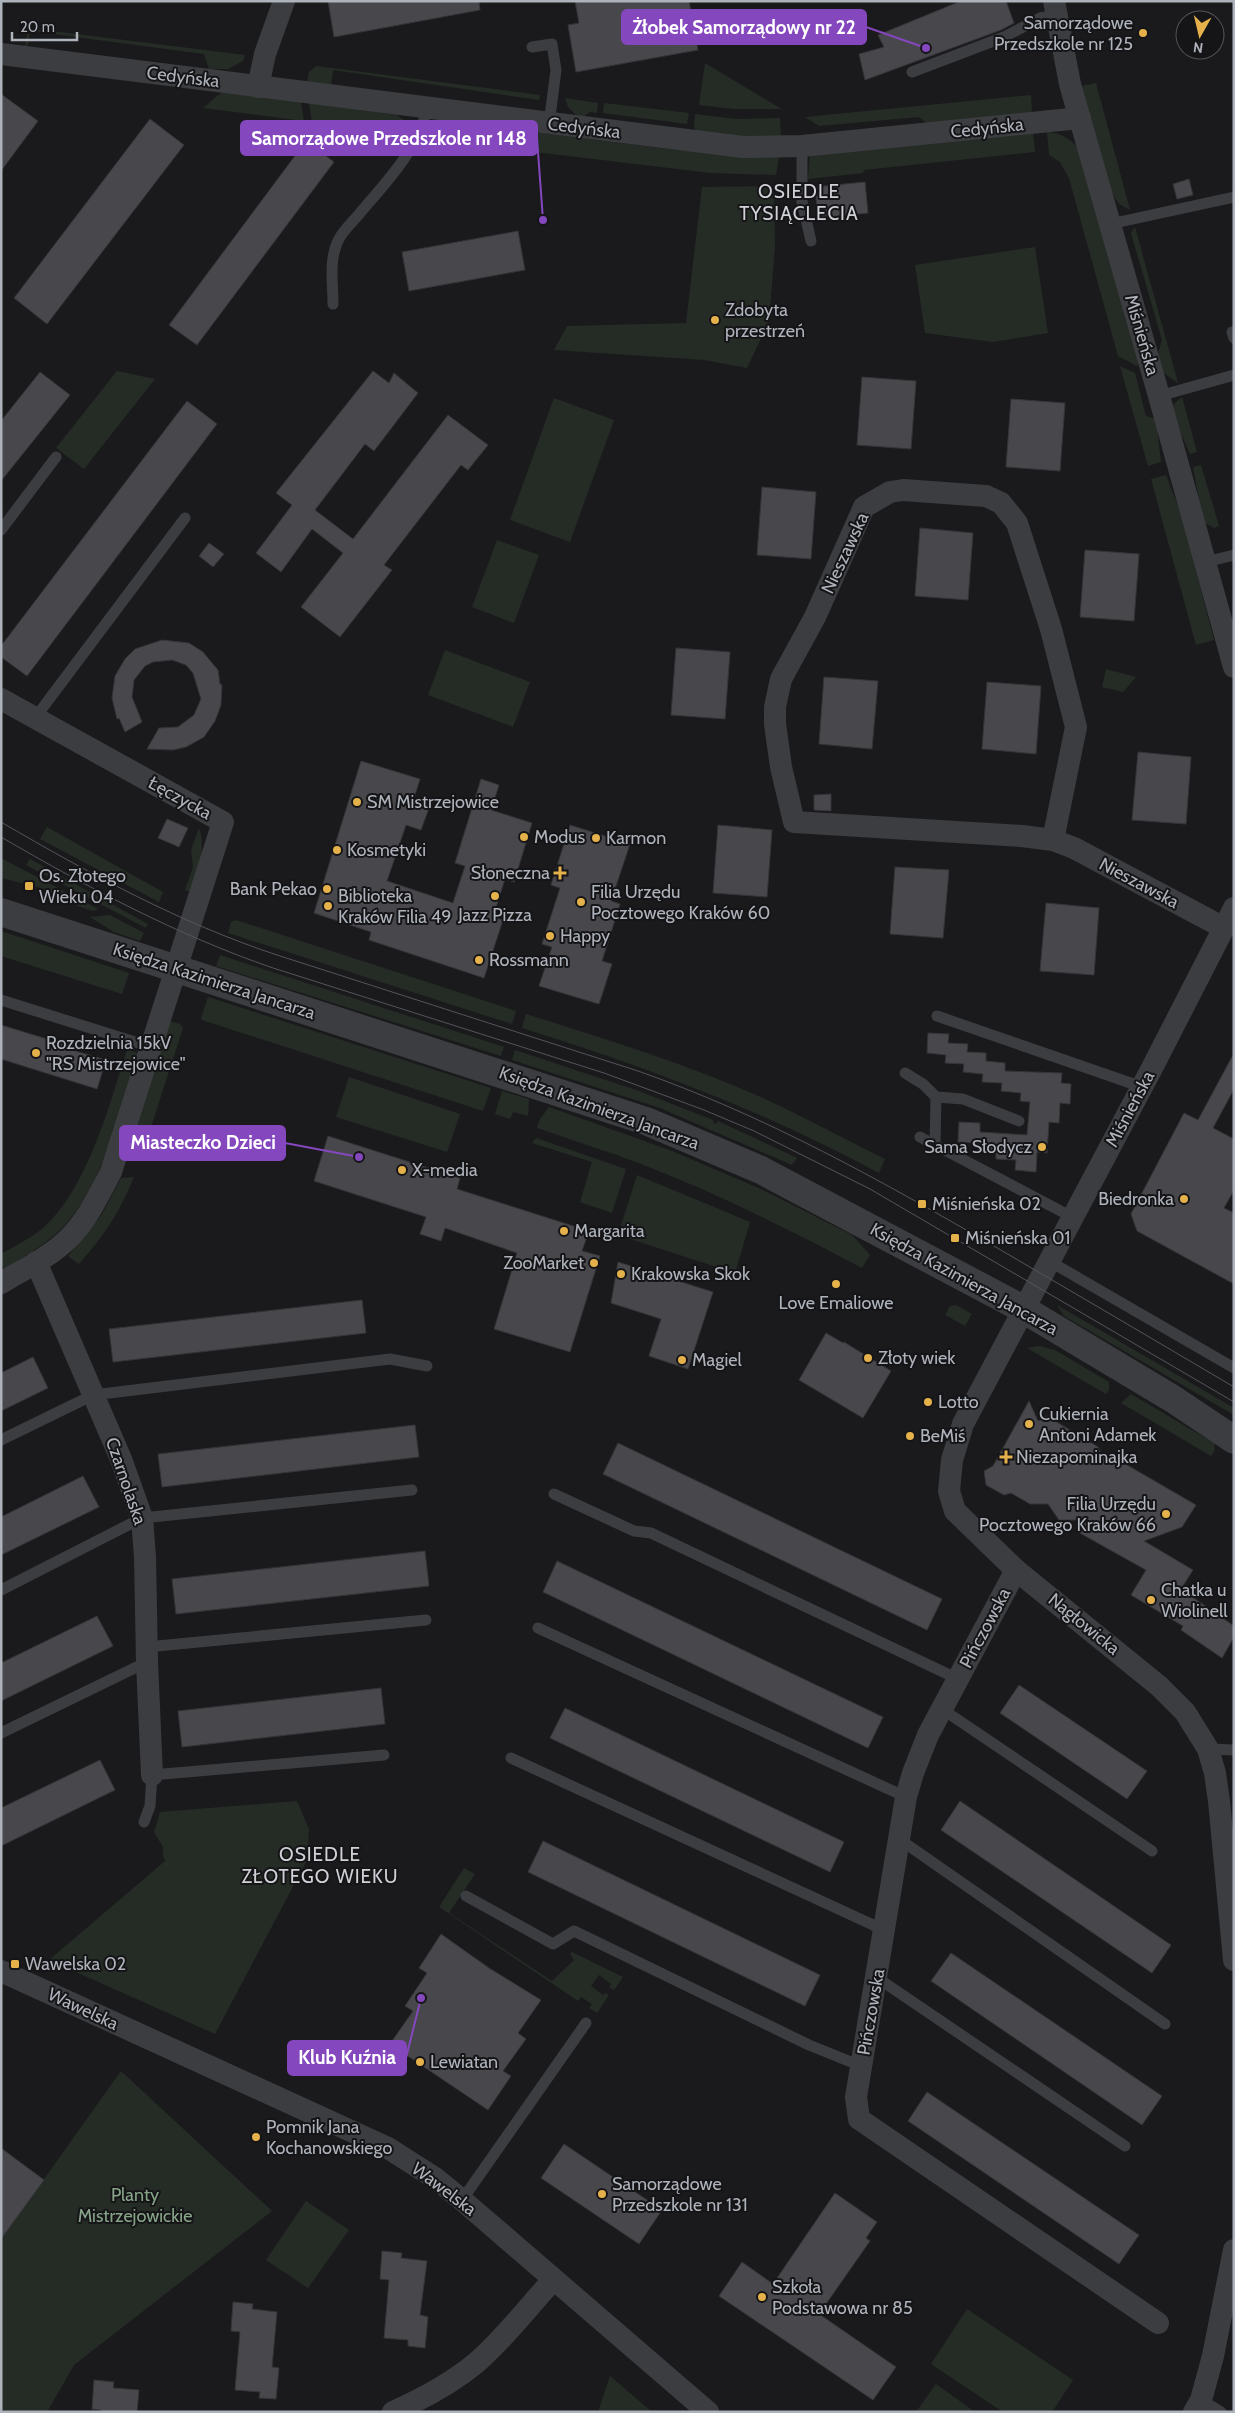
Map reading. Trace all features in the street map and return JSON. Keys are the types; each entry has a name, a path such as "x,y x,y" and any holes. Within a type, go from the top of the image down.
{"street":[{"path":"258,87 264,54 284,1"},
{"name":"Miśnieńska","path":"1055,8 1070,84 1160,396 1234,667"},
{"name":"Cedyńska","path":"1,54 726,146 802,146 1080,118"},
{"name":"Nieszawska","path":"1052,840 1076,727 1051,629 1017,523 1002,503 986,496 903,490 890,492 864,507 815,617 781,679 775,707 776,724 781,767 794,822 1022,836 1052,840 1074,848 1224,928"},
{"name":"Łęczycka","path":"1,699 223,822 176,969"},
{"name":"Miśnieńska","path":"1023,1309 1234,908"},
{"name":"Księdza Kazimierza Jancarza","path":"1,912 646,1121 761,1170 1023,1309 1173,1399 1234,1440"},
{"path":"1,1282 55,1250 79,1227 111,1172 176,969"},
{"name":"Czarnolaska","path":"36,1262 121,1459 142,1518 152,1775"},
{"name":"Nagłowicka","path":"1023,1309 962,1424 952,1460 949,1491 955,1511 1016,1570 1159,1686 1185,1712 1208,1749 1218,1792 1234,1960"},
{"name":"Pińczowska","path":"1016,1570 942,1709 913,1772 906,1797 856,2097 860,2119 1158,2323"},
{"name":"Wawelska","path":"1,1971 388,2148 435,2178 462,2200 708,2412"},
{"path":"1198,2406 1225,2300 1234,2250"},
{"path":"393,2412 452,2380 476,2363 498,2342 553,2280"}],"lane":[{"path":"912,72 1004,37 1055,8"},
{"path":"532,47 552,44 556,70 549,124"},
{"path":"333,304 332,263 337,242 394,172 416,141 422,129 427,108"},
{"path":"802,146 802,202 811,241"},
{"path":"1110,224 1234,197"},
{"path":"1160,396 1234,375"},
{"path":"1,530 56,457"},
{"path":"35,718 185,518"},
{"path":"1205,562 1234,555"},
{"path":"1,1000 151,1047"},
{"path":"937,1016 1142,1086"},
{"path":"904,1073 923,1084 936,1097 963,1099 1019,1121"},
{"path":"935,1145 936,1097"},
{"path":"920,1137 1072,1217"},
{"path":"1049,1261 1234,1368"},
{"path":"1,1440 92,1395 390,1359 427,1366"},
{"path":"1,1590 142,1518 412,1490"},
{"path":"554,1494 634,1531 651,1533 958,1679"},
{"path":"1,1733 147,1655 426,1620"},
{"path":"538,1628 906,1797"},
{"path":"942,1709 1152,1851"},
{"path":"1208,1749 1234,1750"},
{"path":"144,1822 150,1806 152,1775 384,1755"},
{"path":"511,1758 884,1930"},
{"path":"899,1839 1165,2024"},
{"path":"466,1896 553,1944 574,1931 809,2045 861,2066"},
{"path":"876,1977 1125,2146"},
{"path":"462,2200 586,2023"},
{"path":"1198,2406 1221,2412"}],"green space":[{"path":"28,28 245,55 243,61 228,69 209,69 204,54 30,31 27,48 25,47"},
{"path":"705,63 780,109 734,109 699,105"},
{"path":"316,66 540,95 539,100 333,70 331,86 307,83 309,72"},
{"path":"1096,83 1130,210 1119,204 1112,193 1082,86"},
{"path":"222,92 301,102 304,121 203,108"},
{"path":"1031,95 1032,113 928,124 919,117 819,126 805,117"},
{"path":"565,98 598,103 597,113 590,112 580,119 568,107"},
{"path":"309,103 397,115 410,125 411,135 312,122"},
{"path":"604,103 689,113 687,124 603,113"},
{"path":"695,114 736,119 780,118 781,138 699,134 694,128"},
{"path":"537,132 718,154 779,156 776,175 711,173 518,150 524,136"},
{"path":"1033,132 1035,152 864,170 863,173 808,179 810,154"},
{"path":"1047,132 1072,141 1078,148 1139,361 1137,366 1118,356 1069,178 1060,162 1049,155"},
{"path":"774,186 775,246 770,308 767,326 747,368 704,360 554,350 567,326 686,323 702,187"},
{"path":"1135,227 1178,383 1162,372 1157,357 1162,340 1131,233"},
{"path":"1035,247 1048,333 993,342 925,333 915,265"},
{"path":"1120,366 1135,373 1146,416 1156,419 1161,462 1148,466"},
{"path":"117,371 155,379 84,469 56,448"},
{"path":"1182,397 1197,452 1190,454 1175,420 1173,405"},
{"path":"554,398 614,420 570,542 510,520"},
{"path":"1201,465 1219,526 1214,528 1203,522 1193,467"},
{"path":"1166,475 1181,514 1214,640 1196,645 1151,479"},
{"path":"497,540 539,555 514,623 472,607"},
{"path":"445,650 530,682 513,727 428,695"},
{"path":"1106,669 1136,677 1123,692 1102,687"},
{"path":"47,827 163,892 159,902 40,839"},
{"path":"199,828 202,852 190,892 185,890 193,867 191,850"},
{"path":"1,858 98,909 93,911 44,895 45,889 1,878"},
{"path":"30,859 148,924 146,928 26,865"},
{"path":"110,915 144,933 140,941 114,932 90,917"},
{"path":"236,920 516,1011 512,1024 228,933 231,922"},
{"path":"1,931 129,973 122,994 1,956"},
{"path":"220,955 504,1047 501,1056 216,966"},
{"path":"208,997 491,1088 483,1111 202,1020"},
{"path":"526,1014 705,1074 778,1105 885,1159 879,1173 792,1130 704,1092 614,1058 522,1028"},
{"path":"170,1021 180,1024 183,1028 140,1161 129,1151"},
{"path":"128,1047 138,1054 112,1139 83,1201 57,1233 4,1269 1,1264 1,1254 43,1228 59,1211 73,1191 96,1144"},
{"path":"515,1050 639,1091 713,1120 716,1124 718,1121 797,1158 792,1165 660,1108 512,1060"},
{"path":"349,1077 460,1114 447,1152 336,1117"},
{"path":"502,1091 529,1099 528,1116 513,1112 510,1119 495,1114"},
{"path":"549,1107 672,1151 763,1190 852,1235 870,1255 862,1268 780,1226 697,1187 628,1159 537,1128 540,1119"},
{"path":"536,1138 626,1169 612,1213 580,1202 592,1162 532,1143"},
{"path":"637,1175 750,1222 735,1273 618,1235"},
{"path":"134,1177 117,1213 104,1233 79,1264 68,1256 102,1214 121,1178"},
{"path":"956,1305 972,1314 965,1326 945,1315 950,1306"},
{"path":"1057,1305 1234,1408 1234,1415 1064,1316"},
{"path":"1039,1346 1055,1350 1109,1382 1109,1390 1106,1394 1027,1348"},
{"path":"1131,1394 1214,1443 1215,1450 1211,1456 1121,1403"},
{"path":"297,1801 309,1829 307,1860 215,2034 49,1960 165,1861 163,1847 154,1832 160,1812"},
{"path":"464,1868 475,1874 449,1913 552,1981 574,1960 570,1954 572,1952 623,1977 614,1990 609,1987 611,1984 599,1975 591,1986 603,1995 605,1993 609,1995 597,2013 589,2008 592,2004 581,1997 578,2001 439,1907"},
{"name":"Planty Mistrzejowickie","path":"121,2071 272,2211 74,2365 47,2412 1,2412 1,2150 44,2179"},
{"path":"306,2201 349,2230 308,2288 266,2260"},
{"path":"967,2309 1073,2380 1052,2412 1003,2412 931,2364"},
{"path":"610,2376 652,2412 598,2412"},
{"path":"936,2384 975,2412 916,2412"}],"building":[{"path":"328,1 479,1 480,10 334,37"},
{"path":"575,1 689,1 698,50 576,72 568,25 579,23"},
{"path":"961,1 1006,1 1014,23 1001,30 865,80 859,54 884,47 878,35"},
{"path":"1,94 38,121 1,171"},
{"path":"150,119 184,145 47,324 14,298"},
{"path":"306,141 334,162 197,345 169,325"},
{"path":"1189,179 1193,195 1177,199 1173,184"},
{"path":"865,182 868,213 818,218 815,187"},
{"path":"518,231 525,270 409,291 402,252"},
{"path":"373,371 389,383 394,373 418,393 374,451 365,444 315,510 353,539 448,415 488,445 468,470 461,465 384,565 392,570 340,637 301,607 343,553 312,529 281,572 256,553 292,505 276,493"},
{"path":"40,372 70,395 1,481 1,421"},
{"path":"862,377 916,381 911,449 857,445"},
{"path":"1011,399 1065,403 1060,471 1006,467"},
{"path":"187,401 217,424 27,676 1,657 1,646"},
{"path":"762,487 816,492 811,559 757,555"},
{"path":"920,528 973,533 968,600 915,596"},
{"path":"209,543 224,554 213,567 199,556"},
{"path":"1085,550 1139,554 1134,621 1080,617"},
{"path":"162,640 189,643 203,652 218,670 220,684 222,685 221,705 215,721 204,737 186,747 173,750 147,749 159,728 178,727 194,715 201,699 193,673 186,665 172,660 153,662 145,666 134,680 132,697 142,722 125,732 119,718 117,719 112,698 115,676 125,659 135,649"},
{"path":"676,648 730,652 725,719 671,715"},
{"path":"824,677 878,681 872,749 819,744"},
{"path":"987,682 1041,686 1036,754 982,749"},
{"path":"1138,752 1191,757 1186,824 1132,820"},
{"path":"361,761 420,779 413,801 430,805 421,830 406,825 387,881 453,903 465,866 455,863 481,779 499,785 491,810 532,823 514,882 505,879 493,917 503,920 484,978 369,940 371,932 314,913"},
{"path":"831,794 831,811 814,810 814,795"},
{"path":"167,819 188,828 179,847 158,838"},
{"path":"570,825 630,844 611,901 620,904 602,961 612,964 599,1004 539,986 552,947 542,944 560,888 551,885"},
{"path":"718,825 772,830 767,897 713,893"},
{"path":"895,867 949,870 943,938 890,934"},
{"path":"1046,903 1099,908 1094,975 1040,971"},
{"name":"Rozdzielnia 15kV \"RS Mistrzejowice\"","path":"1,1025 73,1047 72,1050 106,1060 97,1089 1,1059"},
{"path":"928,1033 949,1034 948,1043 968,1044 967,1052 986,1053 986,1061 1005,1063 1005,1071 1062,1073 1061,1083 1071,1084 1070,1104 1060,1103 1059,1123 1049,1122 1047,1153 1037,1152 1036,1172 1015,1170 1016,1160 996,1159 996,1153 976,1151 977,1143 958,1142 959,1122 980,1123 980,1132 1027,1135 1030,1102 1020,1101 1021,1093 1001,1091 1002,1083 982,1082 983,1074 963,1072 964,1064 945,1063 946,1055 927,1053"},
{"name":"Biedronka","path":"1233,1055 1234,1089 1213,1128 1234,1139 1234,1190 1224,1208 1234,1213 1234,1284 1137,1231 1131,1214 1184,1113 1198,1120"},
{"path":"328,1136 460,1178 457,1189 589,1231 582,1251 600,1256 570,1352 494,1329 517,1253 445,1228 441,1241 420,1234 426,1217 314,1181"},
{"path":"618,1262 713,1292 688,1369 649,1356 661,1319 611,1303"},
{"path":"362,1300 366,1333 113,1362 109,1329"},
{"path":"826,1333 891,1371 863,1418 799,1380"},
{"path":"33,1357 48,1388 1,1411 1,1373"},
{"path":"1029,1401 1038,1421 1047,1416 1073,1432 1074,1440 1087,1440 1098,1447 1102,1456 1115,1458 1196,1505 1182,1527 1144,1541 1193,1570 1181,1589 1234,1626 1234,1637 1222,1658 1181,1630 1183,1626 1131,1595 1146,1570 1078,1532 1085,1520 1059,1520 1048,1504 1030,1504 1011,1493 1004,1495 986,1485 984,1471 993,1466"},
{"path":"415,1425 419,1457 162,1487 158,1454"},
{"path":"618,1443 942,1599 927,1630 603,1474"},
{"path":"83,1476 99,1507 1,1555 1,1517"},
{"path":"425,1551 429,1586 176,1614 172,1579"},
{"path":"557,1561 883,1717 868,1748 543,1592"},
{"path":"97,1616 113,1646 1,1701 1,1663"},
{"path":"1019,1685 1147,1771 1127,1799 1000,1713"},
{"path":"381,1688 385,1724 182,1747 178,1711"},
{"path":"565,1708 844,1842 830,1872 550,1738"},
{"path":"100,1760 115,1790 1,1846 1,1808"},
{"path":"960,1801 1171,1945 1152,1973 941,1830"},
{"path":"543,1841 820,1975 805,2006 528,1872"},
{"path":"441,1934 489,1968 541,2000 518,2033 526,2039 503,2071 511,2076 488,2110 390,2044 413,2011 405,2006 427,1973 419,1968"},
{"path":"951,1953 1162,2096 1142,2125 931,1981"},
{"path":"927,2092 1139,2235 1119,2264 908,2121"},
{"name":"Samorządowe Przedszkole nr 131","path":"564,2144 662,2210 639,2244 541,2178"},
{"path":"1,2148 44,2180 1,2239"},
{"name":"Szkoła Podstawowa nr 85","path":"835,2193 877,2222 866,2238 870,2241 819,2314 896,2367 873,2400 719,2296 742,2262 773,2284"},
{"path":"382,2251 402,2253 401,2258 427,2261 420,2315 428,2317 425,2348 408,2346 408,2340 384,2338 389,2280 380,2279"},
{"path":"233,2302 253,2304 252,2309 277,2312 272,2367 279,2368 276,2399 259,2398 260,2392 235,2390 240,2332 231,2331"},
{"path":"94,2380 114,2382 113,2388 139,2390 137,2412 101,2412 101,2410 92,2409"}],"tram line":[{"path":"1,822 136,896 205,928 277,955 638,1071 732,1108 778,1129 911,1199 1234,1387"},
{"path":"1,837 100,892 202,941 237,955 604,1073 704,1110 754,1131 870,1189 1234,1402"}],"place":[{"name":"Samorządowe Przedszkole nr 125","path":"1143,33"},
{"name":"Żłobek Samorządowy nr 22","path":"926,48"},
{"name":"Samorządowe Przedszkole nr 148","path":"543,220"},
{"name":"Zdobyta przestrzeń","path":"715,320"},
{"name":"SM Mistrzejowice","path":"357,802"},
{"name":"Modus","path":"524,837"},
{"name":"Karmon","path":"596,838"},
{"name":"Kosmetyki","path":"337,850"},
{"name":"Słoneczna","path":"560,873"},
{"name":"Os. Złotego Wieku 04","path":"29,886"},
{"name":"Bank Pekao","path":"327,889"},
{"name":"Jazz Pizza","path":"495,896"},
{"name":"Filia Urzędu Pocztowego Kraków 60","path":"581,902"},
{"name":"Biblioteka Kraków Filia 49","path":"328,906"},
{"name":"Happy","path":"550,936"},
{"name":"Rossmann","path":"479,960"},
{"name":"Rozdzielnia 15kV \"RS Mistrzejowice\"","path":"36,1053"},
{"name":"Sama Słodycz","path":"1042,1147"},
{"name":"Miasteczko Dzieci","path":"359,1157"},
{"name":"X-media","path":"402,1170"},
{"name":"Biedronka","path":"1184,1199"},
{"name":"Miśnieńska 02","path":"922,1204"},
{"name":"Margarita","path":"564,1231"},
{"name":"Miśnieńska 01","path":"955,1238"},
{"name":"ZooMarket","path":"594,1263"},
{"name":"Krakowska Skok","path":"621,1274"},
{"name":"Love Emaliowe","path":"836,1284"},
{"name":"Złoty wiek","path":"868,1358"},
{"name":"Magiel","path":"682,1360"},
{"name":"Lotto","path":"928,1402"},
{"name":"Cukiernia Antoni Adamek","path":"1029,1424"},
{"name":"BeMiś","path":"910,1436"},
{"name":"Niezapominajka","path":"1006,1457"},
{"name":"Filia Urzędu Pocztowego Kraków 66","path":"1166,1514"},
{"name":"Chatka u Wiolinell","path":"1151,1600"},
{"name":"Wawelska 02","path":"15,1964"},
{"name":"Klub Kuźnia","path":"421,1998"},
{"name":"Lewiatan","path":"420,2062"},
{"name":"Pomnik Jana Kochanowskiego","path":"256,2137"},
{"name":"Samorządowe Przedszkole nr 131","path":"602,2194"},
{"name":"Szkoła Podstawowa nr 85","path":"762,2297"}],"district":[{"name":"OSIEDLE TYSIĄCLECIA","path":"799,202"},
{"name":"OSIEDLE ZŁOTEGO WIEKU","path":"320,1865"}]}
